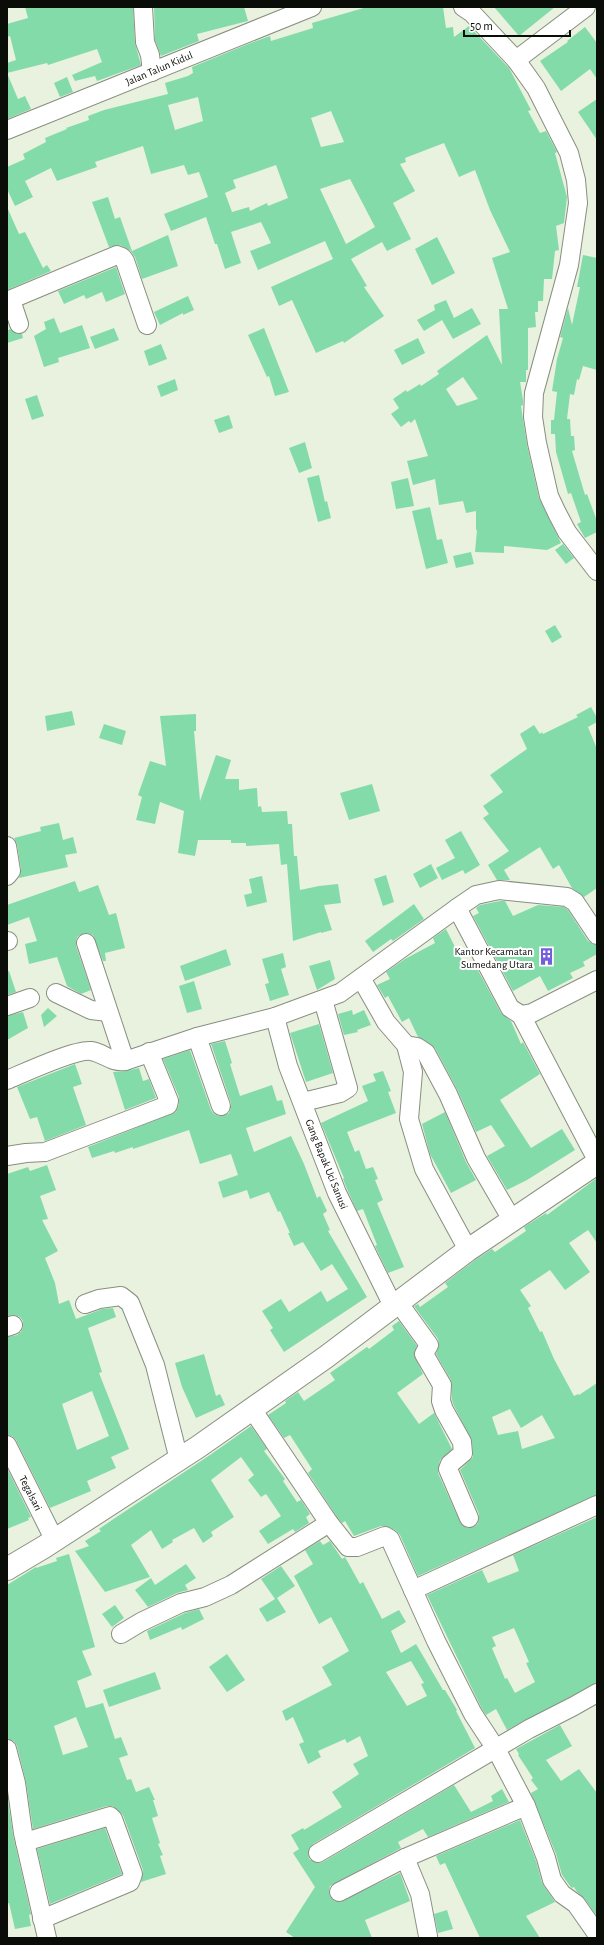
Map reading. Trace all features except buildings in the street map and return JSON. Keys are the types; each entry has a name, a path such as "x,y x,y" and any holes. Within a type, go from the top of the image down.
{"main road":[{"path":"7,1569 55,1541 179,1460 326,1357 468,1250 528,1211 597,1163"}],"street":[{"path":"143,7 145,42 150,55 152,72"},
{"name":"Jalan Talun Kidul","path":"7,130 312,7"},
{"path":"463,7 472,13 516,60 536,88 569,153 576,180 578,203 569,265 534,393 533,417 537,444 549,496 567,532 597,571"},
{"path":"516,60 586,7"},
{"path":"19,324 9,300 117,255 122,257 125,261 147,325"},
{"path":"7,846 11,871 7,876"},
{"path":"7,1080 76,1053 90,1051 103,1055 116,1062 125,1061 197,1037 275,1017 323,1000 350,988 361,978 476,895 500,890 567,897 575,902 597,935"},
{"path":"457,908 510,1008 521,1015 597,1160"},
{"path":"86,943 125,1061"},
{"path":"361,978 386,1022 406,1044 413,1072 408,1119 424,1169 468,1250"},
{"path":"521,1015 532,1013 597,980"},
{"path":"56,993 91,1010 108,1012"},
{"path":"7,1006 30,998"},
{"path":"303,1102 340,1093 348,1088 323,1000"},
{"name":"Gang Bapak Uci Sanusi","path":"275,1017 288,1066 337,1193 395,1304 429,1345 424,1354 442,1385 441,1401 444,1410 462,1442 463,1453 450,1464 448,1469 469,1518"},
{"path":"197,1037 221,1106"},
{"path":"406,1044 417,1047 426,1053 448,1094 476,1158 512,1220"},
{"path":"7,1156 26,1152 45,1152 168,1105 169,1101 149,1052"},
{"path":"85,1304 99,1299 121,1296 130,1303 155,1365 179,1460"},
{"path":"252,1409 328,1523 348,1547 357,1546 385,1536 390,1538 429,1628 473,1714 496,1749 526,1806 546,1858 552,1880 562,1894 576,1904 597,1934"},
{"name":"Tegalsari","path":"7,1445 55,1541"},
{"path":"413,1590 597,1505"},
{"path":"121,1634 141,1622 181,1603 205,1597 231,1585 328,1523"},
{"path":"318,1853 529,1729 574,1706 597,1692"},
{"path":"7,1749 16,1783 25,1842 47,1938"},
{"path":"339,1892 405,1858 526,1806"},
{"path":"25,1842 110,1816 113,1819 133,1874 130,1882 42,1919"},
{"path":"405,1858 420,1894 428,1936"}],"place":[{"name":"Kantor Kecamatan Sumedang Utara","path":"546,957"}]}
